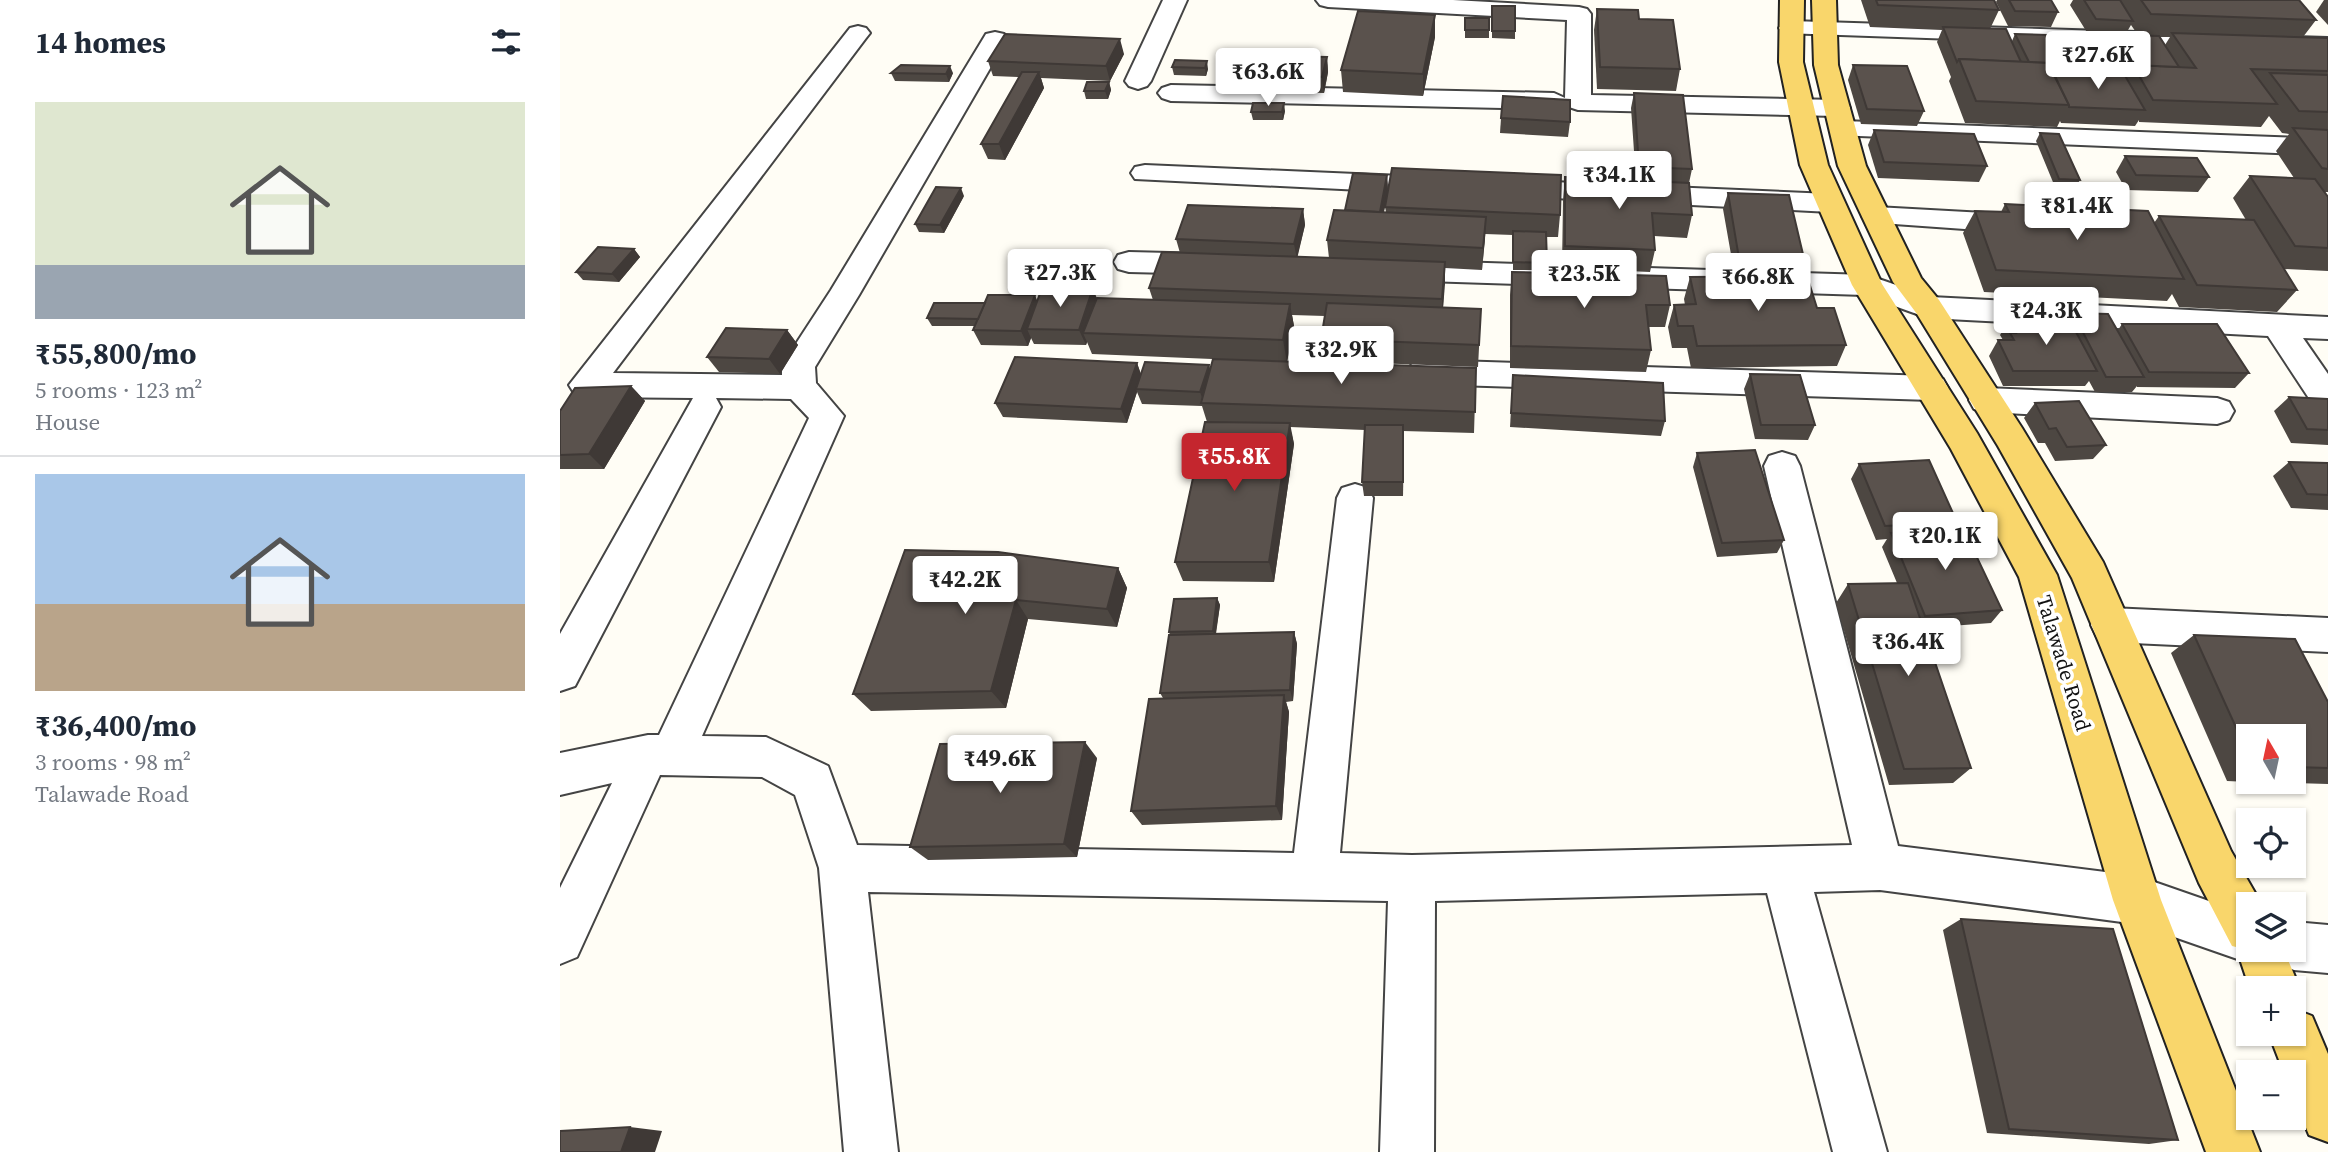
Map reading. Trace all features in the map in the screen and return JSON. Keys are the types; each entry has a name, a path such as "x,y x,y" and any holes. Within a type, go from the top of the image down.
{"main road":[{"name":"Talawade Road","path":"1808,14 1791,62 1827,115 1908,282 1928,307 1986,400 2089,573 2215,867 2236,905"},
{"name":"Talawade Road","path":"1827,115 1814,165 1867,285 1965,442 2038,576 2137,900 2233,1152"},
{"path":"2299,1046 2328,1116"}],"street":[{"path":"1138,81 1175,0"},
{"path":"1328,0 1579,14 1578,102"},
{"path":"1808,14 2328,45"},
{"path":"800,387 586,385 858,33"},
{"path":"560,940 659,755 827,416 800,387 798,367 844,295 995,38"},
{"path":"1171,93 1578,102 2328,147"},
{"path":"1145,173 1425,185"},
{"path":"1481,187 1830,203"},
{"path":"1876,216 2052,225"},
{"path":"1129,262 1241,265"},
{"path":"1366,269 1867,285 1928,307 2328,328"},
{"path":"2278,326 2328,400"},
{"path":"1393,372 1931,388"},
{"path":"1986,400 2217,411"},
{"path":"560,673 704,407"},
{"path":"1782,466 1880,867"},
{"path":"1314,877 1355,498"},
{"path":"2111,625 2328,635"},
{"path":"560,774 659,755 766,757 812,781 842,868 871,1152"},
{"path":"842,868 1412,877 1880,867 2137,900 2236,934"},
{"path":"1784,869 1860,1152"},
{"path":"1407,1152 1412,877"},
{"path":"2306,947 2328,949"}],"building":[{"path":"1876,0 1994,0 1999,10 1878,5"},
{"path":"2009,0 2051,0 2058,12 2015,11"},
{"path":"2084,0 2120,0 2133,21 2096,19"},
{"path":"2141,0 2299,0 2316,20 2151,14"},
{"path":"1492,6 1515,6 1515,31 1492,31"},
{"path":"1597,9 1638,10 1639,19 1673,20 1680,69 1600,67"},
{"path":"1358,11 1435,15 1423,74 1341,70"},
{"path":"1465,18 1489,18 1489,30 1465,30"},
{"path":"1943,27 2006,29 2021,62 1959,59 1957,62"},
{"path":"2172,33 2328,38 2328,71 2251,69 2277,104 2153,100 2133,65 2196,68"},
{"path":"1005,34 1120,39 1106,66 988,61"},
{"path":"2015,34 2079,36 2097,69 2050,67 2048,63 2029,62"},
{"path":"2088,34 2159,36 2179,67 2133,65 2130,70 2108,70"},
{"path":"1239,55 1327,57 1322,77 1233,75"},
{"path":"1959,59 2048,63 2069,105 1976,101"},
{"path":"1175,60 1207,61 1205,68 1172,67"},
{"path":"901,65 950,66 946,74 891,73"},
{"path":"1853,65 1907,66 1924,111 1867,109"},
{"path":"1022,72 1039,72 999,144 981,144"},
{"path":"2053,72 2124,74 2145,110 2069,107"},
{"path":"2270,73 2328,75 2328,112 2299,111"},
{"path":"1087,82 1109,82 1105,91 1084,91"},
{"path":"1634,93 1683,95 1692,169 1639,167"},
{"path":"1503,96 1570,100 1570,122 1501,118"},
{"path":"1253,103 1284,103 1282,112 1251,112"},
{"path":"2293,128 2328,130 2328,169 2322,168"},
{"path":"1874,130 1974,134 1987,166 1884,162"},
{"path":"2040,133 2059,134 2080,180 2059,179"},
{"path":"2125,156 2197,158 2209,177 2136,175"},
{"path":"1392,168 1561,175 1560,215 1385,207"},
{"path":"1353,173 1387,175 1380,212 1345,210"},
{"path":"2250,176 2315,179 2328,197 2328,248 2295,246"},
{"path":"1565,177 1689,183 1692,215 1652,213 1655,250 1565,246"},
{"path":"936,187 961,188 940,225 915,224"},
{"path":"1728,193 1789,195 1806,267 1740,264"},
{"path":"2005,204 2148,211 2184,279 1996,270 1975,211 2009,212"},
{"path":"1188,205 1303,209 1294,244 1176,239"},
{"path":"1334,210 1486,217 1483,248 1327,240"},
{"path":"2159,216 2254,220 2297,290 2197,285"},
{"path":"1513,231 1546,232 1547,263 1513,262"},
{"path":"598,247 634,249 612,274 576,272"},
{"path":"1162,252 1445,262 1442,299 1149,288"},
{"path":"1512,272 1666,276 1670,305 1646,305 1651,350 1511,346"},
{"path":"1807,276 1817,308 1834,308 1846,345 1697,346 1693,326 1678,326 1674,305 1696,304 1690,277"},
{"path":"1042,288 1093,288 1079,330 1027,329"},
{"path":"988,295 1035,295 1021,331 973,330"},
{"path":"1097,298 1290,304 1283,340 1083,333"},
{"path":"934,303 985,303 978,319 927,318"},
{"path":"1327,303 1481,309 1479,345 1321,339"},
{"path":"2073,313 2108,314 2144,377 2106,377"},
{"path":"2010,319 2069,319 2097,371 2013,371 1998,340 2014,340 2010,333 2016,333"},
{"path":"2122,324 2217,324 2249,373 2149,372"},
{"path":"726,328 787,330 769,359 707,357"},
{"path":"1015,357 1137,363 1121,409 995,403"},
{"path":"1213,359 1476,368 1475,412 1201,403"},
{"path":"1145,362 1209,365 1200,392 1136,389"},
{"path":"1750,374 1800,375 1815,425 1761,425"},
{"path":"1513,375 1663,383 1665,421 1511,413"},
{"path":"631,386 589,454 560,455 560,411 575,388"},
{"path":"2289,397 2328,399 2328,430 2307,429"},
{"path":"2079,401 2106,445 2067,447 2056,428 2049,429 2035,403"},
{"path":"1205,422 1290,423 1269,562 1175,562"},
{"path":"1365,425 1403,425 1403,482 1362,482"},
{"path":"1755,450 1784,540 1722,543 1697,453"},
{"path":"1929,460 1957,522 1885,526 1859,464"},
{"path":"2289,462 2328,463 2328,495 2307,494"},
{"path":"1963,528 2002,610 1925,616 1891,533"},
{"path":"905,550 998,552 1118,568 1107,609 1016,600 991,691 853,694"},
{"path":"1908,583 1971,768 1904,769 1848,584"},
{"path":"1217,598 1213,631 1169,632 1174,599"},
{"path":"1294,632 1290,690 1160,693 1169,635"},
{"path":"2194,635 2295,639 2328,702 2328,768 2306,767 2306,724 2236,724 2236,727"},
{"path":"1284,695 1276,806 1131,811 1149,699"},
{"path":"1085,742 1064,844 910,847 940,744"},
{"path":"1961,919 2113,929 2178,1140 2009,1129"},
{"path":"630,1127 621,1152 560,1152 560,1131"}]}
